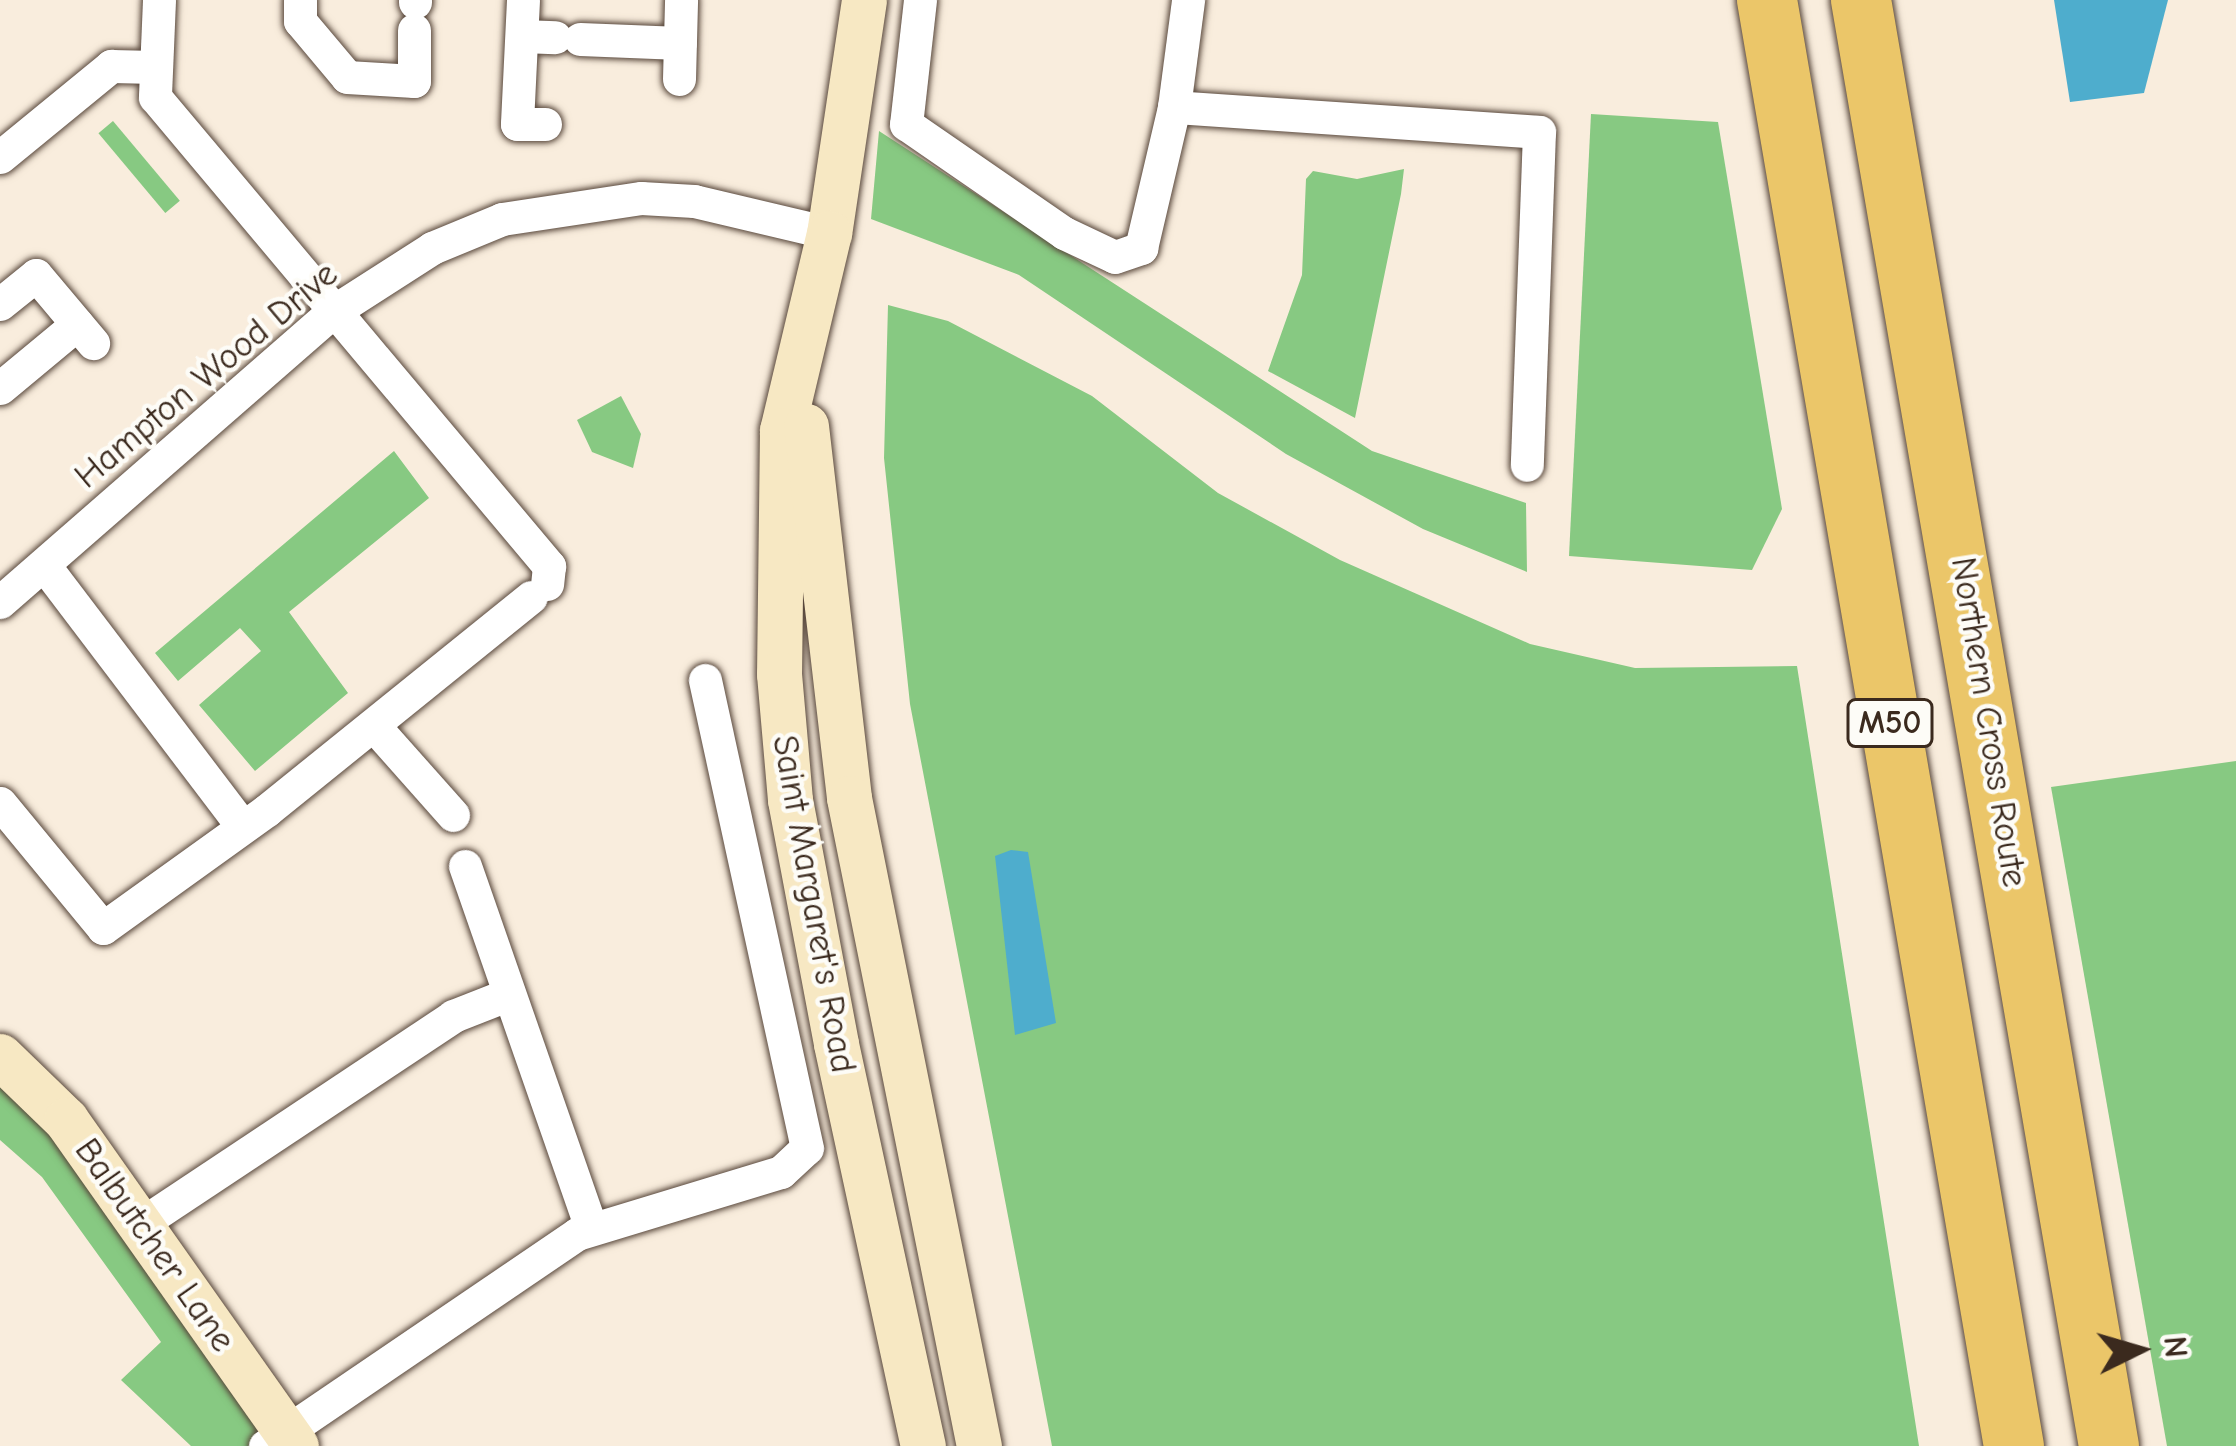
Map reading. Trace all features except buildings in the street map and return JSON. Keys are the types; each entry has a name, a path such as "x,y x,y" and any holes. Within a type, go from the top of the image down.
{"highway":[{"name":"M50","path":"1767,0 2014,1446"},
{"name":"Northern Cross Route","path":"1861,0 2109,1446"}],"main road":[{"name":"Saint Margaret's Road","path":"864,0 829,232 782,430 777,548 789,779 922,1446"},
{"name":"Saint Margaret's Road","path":"803,357 845,771 979,1446"},
{"path":"789,779 845,771"},
{"name":"Balbutcher Lane","path":"0,1056 66,1120 142,1223 281,1440"}],"street":[{"path":"0,803 103,928 374,726 539,591 549,566 155,97 159,0"},
{"path":"300,0 300,21 346,77 414,82 415,10"},
{"path":"523,0 552,37 680,43"},
{"path":"679,79 681,0"},
{"path":"920,0 902,106 921,141 1064,233 1115,257 1141,248 1174,107 1188,0"},
{"path":"545,124 517,124 552,37"},
{"path":"0,157 111,66 156,67"},
{"path":"1174,107 1539,132 1527,465"},
{"name":"Hampton Wood Drive","path":"0,602 334,311 432,248 502,219 573,203 694,201 829,232"},
{"path":"0,304 36,274 85,333 0,388"},
{"path":"44,565 241,823"},
{"path":"281,1440 591,1227 781,1172 807,1148 705,680"},
{"path":"374,726 453,814"},
{"path":"465,866 591,1227"},
{"path":"142,1223 453,1016 509,994"}],"green space":[{"path":"1591,114 1718,122 1782,509 1752,570 1569,556"},
{"path":"113,121 180,201 165,213 98,133"},
{"path":"879,131 1372,451 1526,503 1527,572 1423,529 1286,454 1019,275 871,219"},
{"path":"1404,169 1355,418 1268,371 1302,275 1306,179 1313,171 1357,179"},
{"path":"888,305 948,321 1092,396 1218,493 1340,560 1530,644 1635,668 1797,666 1919,1446 1052,1446 910,704 884,458"},
{"path":"621,396 641,434 633,468 592,452 577,420"},
{"path":"394,451 429,498 289,612 348,693 255,771 199,705 261,651 240,628 178,681 155,653"},
{"path":"2236,761 2236,1446 2167,1446 2051,787"},
{"path":"0,1084 50,1130 283,1446 191,1446 121,1380 161,1342 42,1177 0,1140"}],"water":[{"path":"2054,0 2168,0 2144,93 2070,102"},
{"path":"1011,850 1028,852 1056,1023 1015,1035 995,856"}]}
